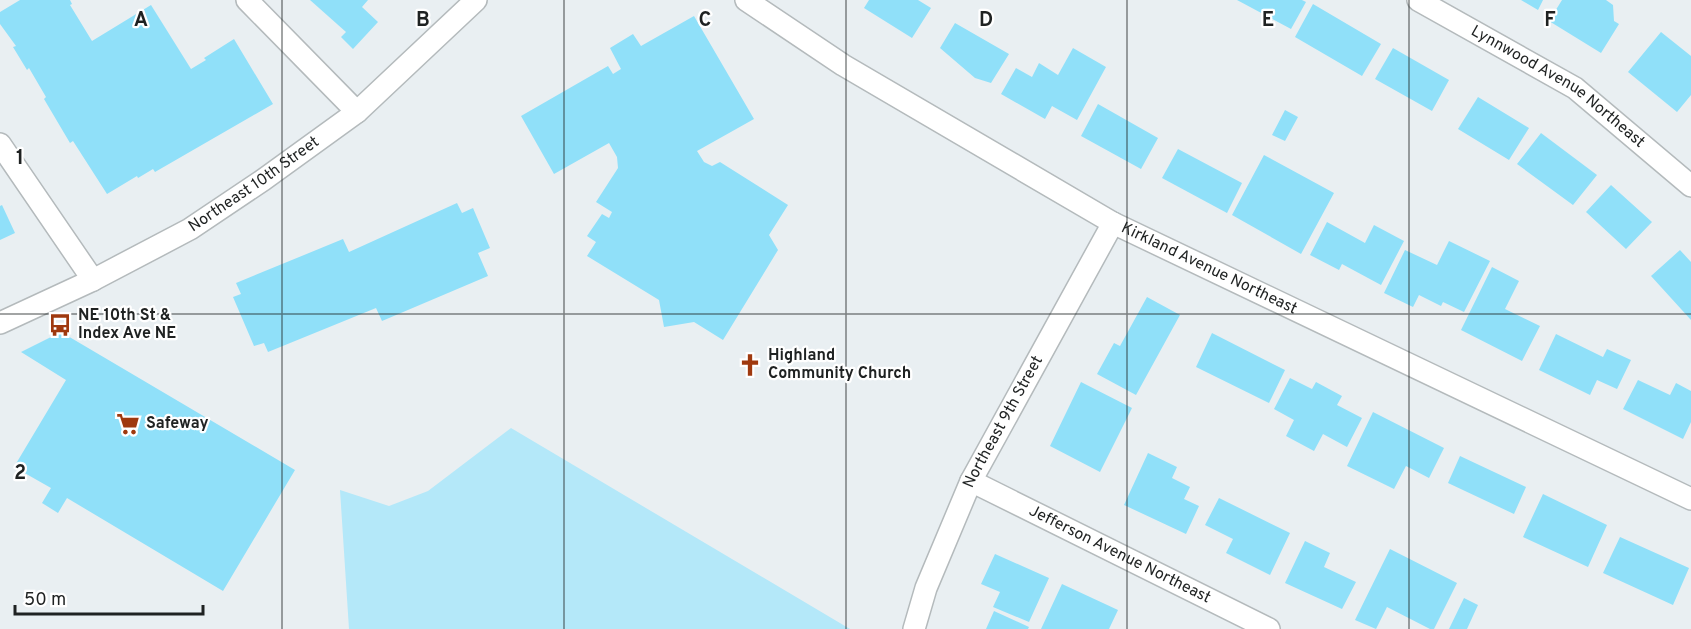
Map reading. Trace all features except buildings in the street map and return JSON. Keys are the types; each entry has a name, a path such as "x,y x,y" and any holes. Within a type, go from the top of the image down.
{"street":[{"path":"247,0 357,112"},
{"name":"Northeast 10th Street","path":"0,323 93,280 190,228 263,180 357,112 476,0"},
{"name":"Kirkland Avenue Northeast","path":"746,0 843,65 1113,223 1691,499"},
{"name":"Lynnwood Avenue Northeast","path":"1418,0 1575,88 1691,186"},
{"path":"0,144 93,280"},
{"name":"Northeast 9th Street","path":"914,629 926,588 971,481 1113,223"},
{"name":"Jefferson Avenue Northeast","path":"971,481 1269,629"}],"shaded area":[{"path":"511,428 850,629 349,629 340,490 389,506 428,491"}],"place":[{"name":"NE 10th St & Index Ave NE","path":"60,325"},
{"name":"Highland Community Church","path":"750,365"},
{"name":"Safeway","path":"128,424"}]}
